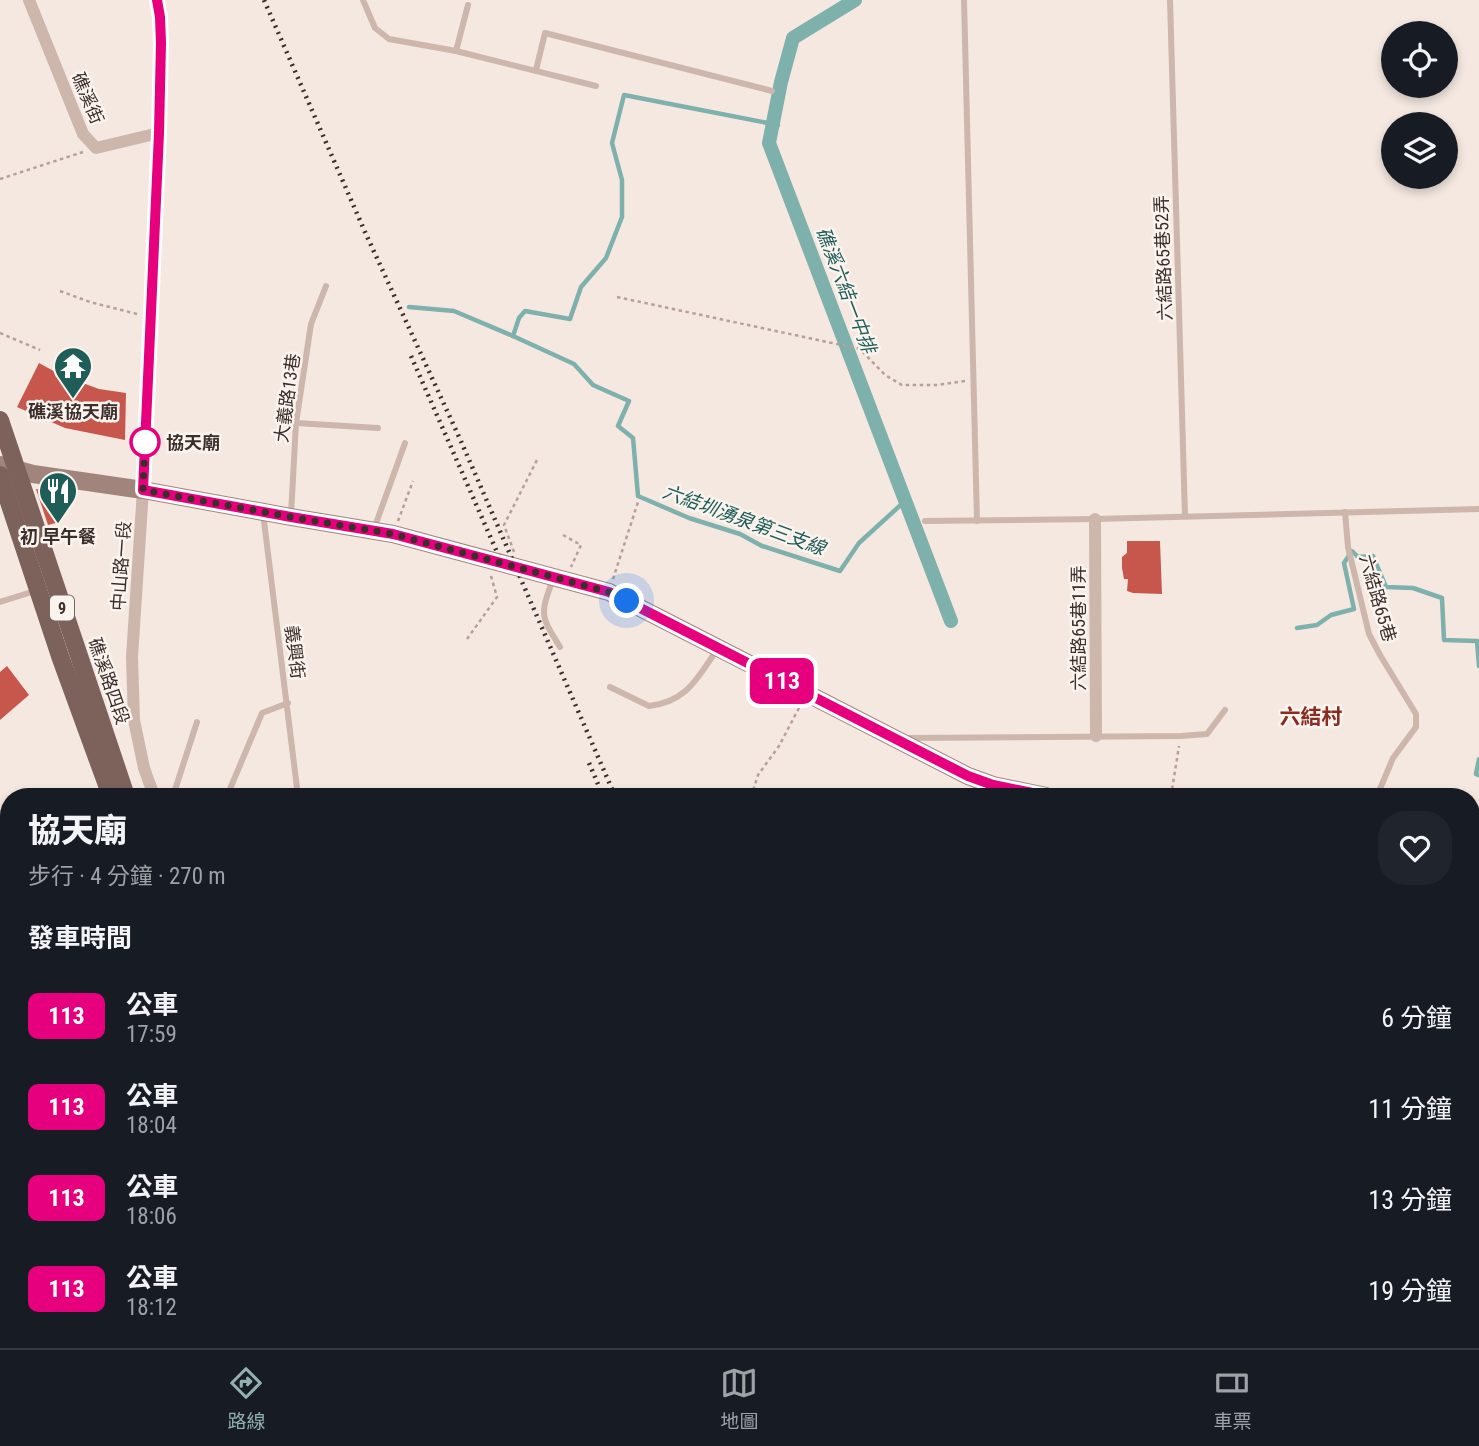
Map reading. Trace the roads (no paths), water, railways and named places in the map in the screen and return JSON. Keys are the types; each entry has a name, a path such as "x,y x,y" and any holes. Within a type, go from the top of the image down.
{"main road":[{"name":"礁溪路四段","path":"0,420 5,470 46,588 123,788"},
{"name":"礁溪路四段","path":"46,588 61,659 108,788"}],"street":[{"name":"礁溪街","path":"29,0 83,134 96,148 159,133"},
{"name":"中山路一段","path":"151,788 134,720 132,656 143,490 159,133 161,43 157,0"},
{"path":"5,470 143,490 393,534 609,592 968,776 1007,788"},
{"name":"六結路65巷11弄","path":"1095,519 1096,736"}],"lane":[{"path":"363,0 375,28 388,38 456,51 596,86"},
{"path":"964,0 977,521"},
{"name":"六結路65巷52弄","path":"1170,0 1185,516"},
{"path":"456,51 468,5"},
{"path":"536,70 545,33 772,91"},
{"name":"大義路13巷","path":"291,517 296,423 311,324 326,286"},
{"path":"296,423 377,428"},
{"path":"373,531 405,443"},
{"path":"925,521 1479,509"},
{"name":"義興街","path":"263,512 297,788"},
{"name":"六結路65巷","path":"1345,512 1348,547 1369,634 1416,714 1416,727 1393,758 1380,788"},
{"path":"559,578 543,607 545,623 560,647"},
{"path":"0,603 46,588"},
{"path":"610,687 649,706 674,699 690,688 718,648"},
{"path":"230,788 262,713 288,702"},
{"path":"893,739 1207,734 1225,710"},
{"path":"176,788 197,722"}],"waterway":[{"name":"礁溪六結一中排","path":"855,0 793,38 769,143 951,621"},
{"path":"513,336 519,318 525,311 570,319 581,287 606,258 622,217 622,180 612,143 624,95 778,125"},
{"name":"六結圳湧泉第三支線","path":"409,307 454,311 513,336 574,364 593,385 629,401 618,426 633,438 638,496 689,518 740,534 762,546 840,571 859,543 905,501"},
{"path":"1297,628 1317,625 1331,615 1354,609 1344,563 1352,551 1358,557 1373,556 1386,587 1413,588 1442,598 1444,640 1477,641 1479,666"},
{"path":"1479,759 1476,774 1479,775"}],"railway":[{"path":"264,0 365,232 460,439 612,788"},
{"path":"411,356 504,568"},
{"path":"589,763 600,788"}],"place":[{"name":"礁溪協天廟","path":"73,400"},
{"name":"協天廟","path":"145,442"},
{"name":"初 早午餐","path":"58,525"}],"district":[{"name":"六結村","path":"1311,717"}]}
